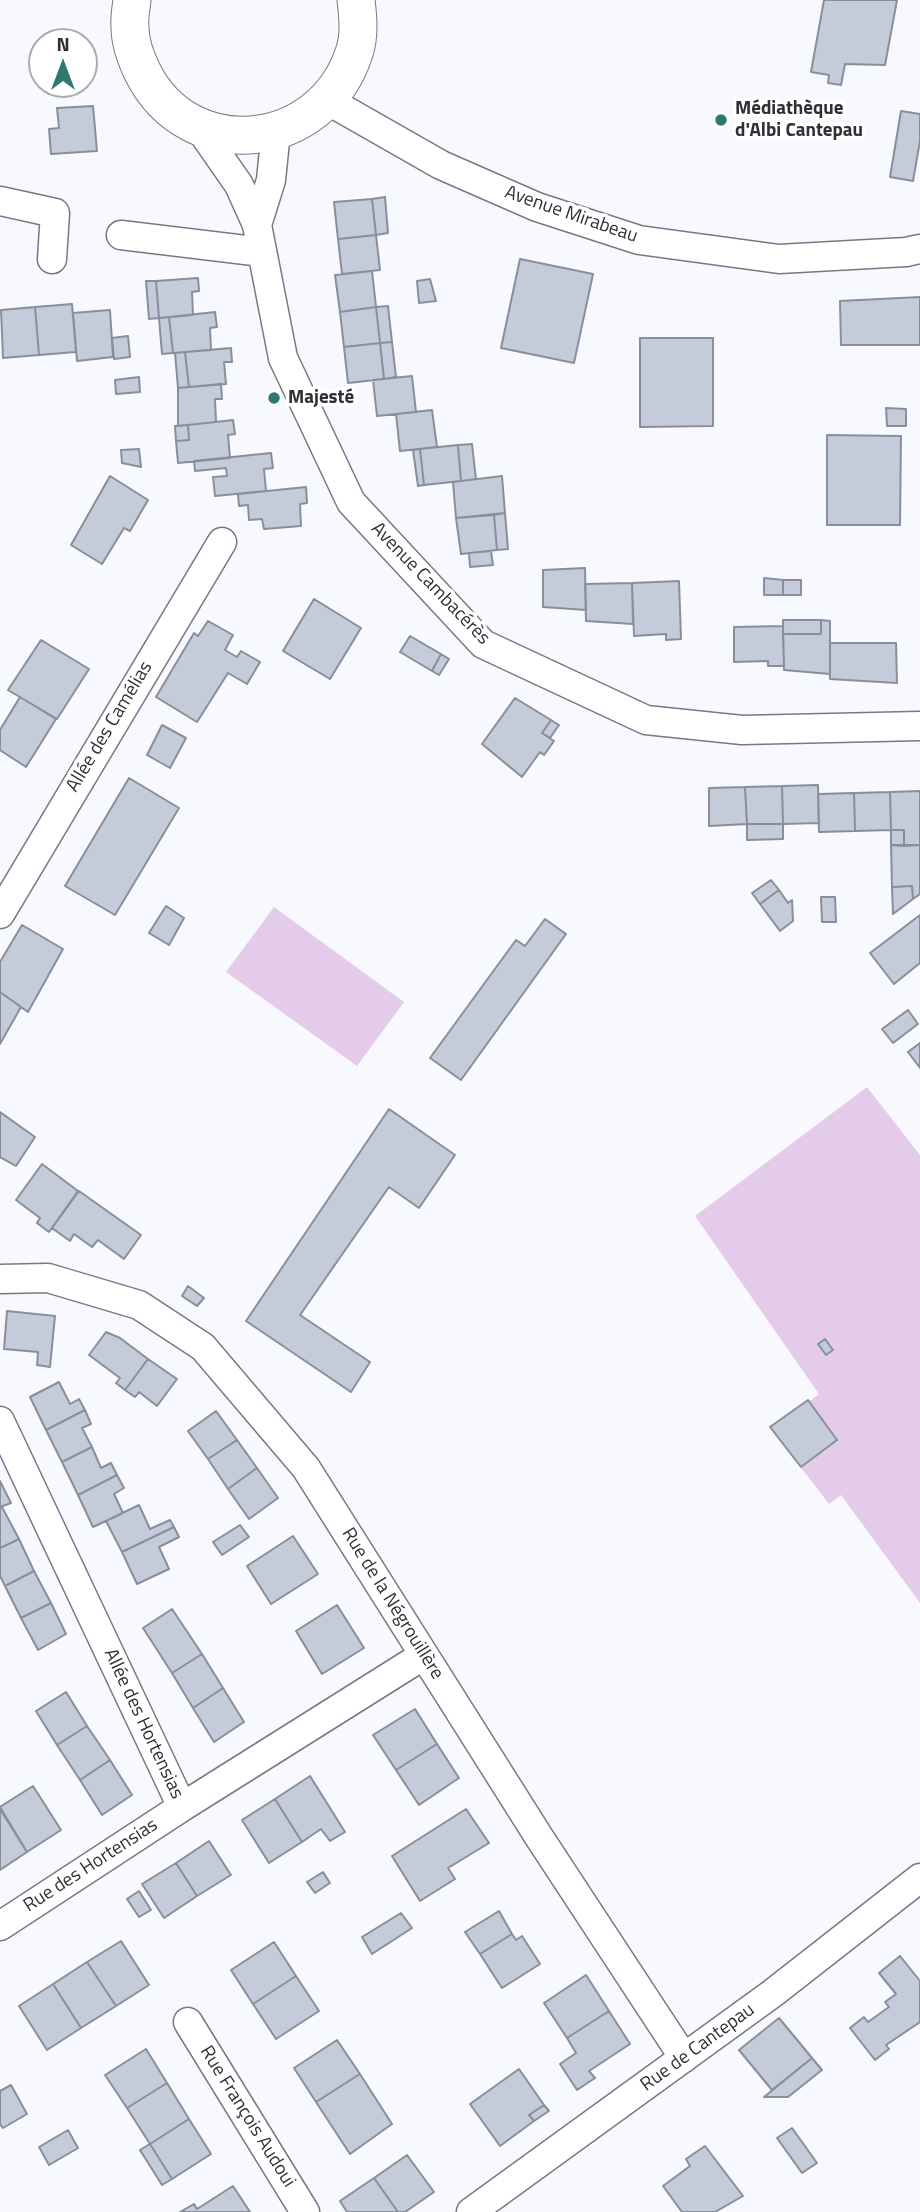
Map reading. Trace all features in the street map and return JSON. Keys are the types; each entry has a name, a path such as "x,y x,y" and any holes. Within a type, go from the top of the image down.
{"main road":[{"path":"129,9 136,58 150,86 171,110 198,126 223,134 250,136 276,131 312,114 327,100 344,77 355,51 365,8"}],"street":[{"name":"Avenue Mirabeau","path":"327,100 453,170 537,208 639,240 779,259 920,249"},
{"name":"Avenue Cambacérès","path":"198,126 239,185 260,239 283,358 351,502 482,644 646,720 742,730 920,726"},
{"name":"Avenue Cambacérès","path":"260,239 271,180 276,131"},
{"path":"0,201 55,213 52,259"},
{"path":"121,235 260,239"},
{"name":"Allée des Camélias","path":"0,914 222,542"},
{"name":"Rue de la Négrouillère","path":"0,1279 48,1278 139,1305 203,1347 306,1468 684,2058"},
{"name":"Allée des Hortensias","path":"0,1420 182,1807 424,1655"},
{"name":"Rue des Hortensias","path":"0,1926 182,1807"},
{"name":"Rue de Cantepau","path":"471,2212 773,1993 920,1878"},
{"name":"Rue François Audoui","path":"188,2021 306,2212"}],"shaded area":[{"path":"274,907 404,1002 357,1066 226,972"},
{"path":"867,1087 920,1155 920,1603 841,1495 829,1504 772,1430 819,1394 695,1216"}],"building":[{"path":"824,0 897,0 885,65 845,64 841,85 828,83 829,75 811,72"},
{"path":"93,106 97,151 51,154 49,129 59,128 57,108"},
{"path":"901,111 920,114 920,141 913,181 890,177"},
{"path":"385,197 388,233 376,235 372,199"},
{"path":"372,199 376,235 338,239 334,202"},
{"path":"376,235 380,270 342,274 338,239"},
{"path":"520,259 593,274 574,363 501,348"},
{"path":"372,271 376,307 340,312 335,275"},
{"path":"198,278 199,291 192,292 193,315 159,318 156,281"},
{"path":"430,279 436,301 419,303 417,281"},
{"path":"146,281 156,281 159,318 149,319"},
{"path":"920,297 920,345 841,345 840,301"},
{"path":"72,304 76,352 39,355 35,307"},
{"path":"388,306 392,342 380,343 376,307"},
{"path":"35,307 39,355 3,358 1,310"},
{"path":"376,307 380,343 344,347 340,312"},
{"path":"110,310 113,357 77,361 73,313"},
{"path":"215,312 217,327 210,328 211,350 173,353 169,317"},
{"path":"169,317 173,353 162,354 159,318"},
{"path":"128,336 130,357 114,359 112,338"},
{"path":"640,338 713,338 713,426 640,427"},
{"path":"392,342 396,377 384,379 380,343"},
{"path":"380,343 384,379 348,383 344,347"},
{"path":"231,348 232,362 224,362 226,384 189,387 185,352"},
{"path":"185,352 189,387 178,388 175,353"},
{"path":"412,376 416,412 377,416 373,380"},
{"path":"139,377 140,392 116,394 115,380"},
{"path":"221,384 222,399 215,399 216,422 178,426 178,388"},
{"path":"886,408 906,409 906,426 887,426"},
{"path":"432,410 437,447 400,451 396,414"},
{"path":"233,420 235,434 228,435 230,458 178,463 176,441 189,440 188,425"},
{"path":"188,425 189,440 176,441 175,426"},
{"path":"827,435 901,436 900,525 827,525"},
{"path":"472,444 476,479 461,481 458,445"},
{"path":"458,445 461,481 424,485 420,449"},
{"path":"139,449 141,467 122,463 121,450"},
{"path":"420,449 424,485 418,486 413,450"},
{"path":"271,453 273,468 264,469 266,491 215,496 213,477 227,476 226,468 195,471 194,461"},
{"path":"110,476 148,500 130,531 124,528 102,564 71,545"},
{"path":"502,476 505,513 456,518 453,482"},
{"path":"306,487 307,503 300,504 301,526 264,529 262,519 249,520 248,505 239,506 238,494"},
{"path":"505,513 508,549 497,550 494,515"},
{"path":"494,515 497,550 461,554 456,518"},
{"path":"491,551 493,565 470,567 469,553"},
{"path":"585,568 586,610 543,607 543,570"},
{"path":"764,578 783,580 783,595 764,595"},
{"path":"783,580 801,580 801,595 783,595"},
{"path":"679,581 681,639 666,640 666,634 634,636 632,583"},
{"path":"632,583 633,624 586,621 585,584"},
{"path":"314,599 361,628 330,679 283,651"},
{"path":"783,620 821,620 821,634 783,634"},
{"path":"821,620 830,621 830,674 784,670 783,634 821,634"},
{"path":"208,621 233,635 225,650 237,657 241,651 260,662 247,684 228,673 197,722 156,697 194,633 198,636"},
{"path":"783,626 784,666 768,666 768,661 734,662 734,627"},
{"path":"410,636 441,654 432,671 400,652"},
{"path":"41,640 89,669 57,719 8,690"},
{"path":"830,643 896,643 897,683 830,679"},
{"path":"441,654 449,659 439,675 432,671"},
{"path":"20,697 56,719 26,767 0,750 0,730"},
{"path":"515,698 551,720 542,733 554,741 544,755 540,752 522,777 482,744"},
{"path":"551,720 559,725 550,738 542,733"},
{"path":"162,725 186,738 170,768 147,755"},
{"path":"129,778 179,808 115,915 65,886"},
{"path":"818,785 819,823 783,824 782,786"},
{"path":"782,786 783,824 747,824 745,787"},
{"path":"745,787 747,824 709,826 709,788"},
{"path":"920,791 920,845 904,846 904,830 891,830 890,792"},
{"path":"890,792 891,830 855,831 854,793"},
{"path":"854,793 855,831 819,832 818,794"},
{"path":"747,824 783,824 783,839 747,840"},
{"path":"891,830 904,830 904,846 891,845"},
{"path":"891,845 920,845 920,894 913,899 912,886 892,887"},
{"path":"771,880 779,890 760,904 752,893"},
{"path":"912,886 913,899 893,914 892,887"},
{"path":"779,890 788,903 792,900 793,921 780,931 760,904"},
{"path":"821,897 835,897 836,922 822,922"},
{"path":"166,906 184,918 169,945 149,933"},
{"path":"920,915 920,963 894,984 870,953"},
{"path":"545,919 566,934 461,1080 430,1058 516,940 525,946"},
{"path":"22,925 63,949 28,1012 0,992 0,962"},
{"path":"0,992 21,1007 0,1044"},
{"path":"908,1010 918,1024 893,1043 882,1029"},
{"path":"920,1043 920,1068 908,1052"},
{"path":"389,1109 455,1155 419,1208 389,1187 300,1315 370,1362 351,1392 246,1321"},
{"path":"0,1112 35,1137 16,1166 0,1157"},
{"path":"42,1164 78,1191 49,1232 37,1223 40,1218 16,1200"},
{"path":"79,1191 141,1235 124,1259 98,1240 92,1247 74,1234 70,1241 52,1228"},
{"path":"188,1286 204,1298 197,1306 182,1296"},
{"path":"7,1311 55,1316 50,1367 37,1365 38,1352 4,1349"},
{"path":"106,1332 120,1338 148,1359 125,1390 116,1383 120,1378 89,1355"},
{"path":"825,1339 833,1350 826,1355 818,1344"},
{"path":"148,1359 177,1379 157,1406 139,1392 135,1397 125,1390"},
{"path":"59,1382 70,1404 79,1399 85,1410 46,1430 30,1397"},
{"path":"808,1400 837,1440 801,1467 770,1427"},
{"path":"85,1410 91,1424 82,1428 92,1447 62,1462 46,1430"},
{"path":"216,1411 237,1440 208,1459 188,1431"},
{"path":"237,1440 257,1468 228,1489 208,1459"},
{"path":"92,1447 101,1468 111,1463 117,1475 78,1495 62,1462"},
{"path":"257,1468 278,1498 249,1519 228,1489"},
{"path":"117,1475 124,1488 114,1494 123,1513 93,1527 78,1495"},
{"path":"0,1481 11,1503 0,1507"},
{"path":"139,1505 150,1529 170,1520 174,1527 122,1552 106,1521"},
{"path":"0,1507 19,1539 0,1548"},
{"path":"240,1525 249,1537 222,1555 213,1542"},
{"path":"174,1527 179,1537 159,1547 169,1569 137,1584 122,1552"},
{"path":"293,1536 318,1574 271,1604 247,1566"},
{"path":"19,1539 34,1571 5,1586 0,1576 0,1548"},
{"path":"34,1571 51,1603 21,1618 5,1586"},
{"path":"51,1603 66,1634 38,1650 21,1618"},
{"path":"337,1605 364,1648 322,1674 296,1631"},
{"path":"172,1609 202,1654 172,1673 143,1628"},
{"path":"202,1654 223,1688 193,1708 172,1673"},
{"path":"223,1688 244,1722 214,1742 193,1708"},
{"path":"66,1692 87,1726 57,1745 36,1711"},
{"path":"415,1709 437,1744 396,1770 373,1735"},
{"path":"87,1726 110,1760 80,1780 57,1745"},
{"path":"437,1744 459,1778 419,1805 396,1770"},
{"path":"110,1760 132,1795 102,1815 80,1780"},
{"path":"310,1776 345,1832 330,1841 321,1829 302,1842 275,1799"},
{"path":"33,1786 61,1830 27,1852 0,1807"},
{"path":"275,1799 302,1842 269,1863 242,1820"},
{"path":"0,1809 27,1852 0,1870"},
{"path":"466,1809 489,1843 448,1868 455,1879 420,1901 392,1856"},
{"path":"209,1841 231,1875 197,1896 176,1863"},
{"path":"176,1863 197,1896 164,1918 142,1884"},
{"path":"323,1872 330,1883 315,1893 307,1882"},
{"path":"139,1891 151,1910 139,1917 127,1899"},
{"path":"499,1911 512,1934 480,1954 465,1932"},
{"path":"401,1913 412,1928 372,1954 362,1937"},
{"path":"512,1934 516,1940 522,1936 540,1964 502,1988 480,1954"},
{"path":"121,1941 149,1985 116,2006 87,1962"},
{"path":"274,1942 296,1976 253,2004 231,1970"},
{"path":"900,1956 920,1981 920,2022 886,2045 889,2049 875,2060 850,2028 864,2017 868,2022 889,2007 885,2002 896,1994 879,1973"},
{"path":"87,1962 116,2006 81,2028 53,1984"},
{"path":"586,1975 609,2011 567,2038 544,2003"},
{"path":"296,1976 319,2011 276,2039 253,2004"},
{"path":"53,1984 81,2028 47,2050 19,2006"},
{"path":"609,2011 630,2044 589,2071 595,2078 577,2090 560,2064 576,2053 567,2038"},
{"path":"779,2018 812,2058 772,2090 739,2050"},
{"path":"337,2040 360,2074 316,2102 294,2068"},
{"path":"146,2049 167,2083 127,2108 105,2075"},
{"path":"812,2058 822,2070 788,2097 764,2097"},
{"path":"519,2069 544,2105 529,2115 534,2121 500,2146 470,2104"},
{"path":"360,2074 392,2124 350,2154 316,2102"},
{"path":"167,2083 189,2119 150,2144 127,2108"},
{"path":"11,2085 27,2114 3,2128 0,2124 0,2091"},
{"path":"544,2105 549,2111 534,2121 529,2115"},
{"path":"189,2119 211,2154 172,2179 150,2144"},
{"path":"792,2128 817,2163 802,2173 777,2138"},
{"path":"68,2130 78,2148 49,2165 39,2147"},
{"path":"150,2144 172,2179 162,2185 140,2150"},
{"path":"705,2146 743,2196 715,2212 682,2212 663,2186 690,2166 686,2159"},
{"path":"407,2155 434,2192 405,2212 398,2212 374,2178"},
{"path":"374,2178 398,2212 347,2212 340,2201"},
{"path":"233,2186 250,2212 180,2212 194,2204 197,2209"}],"place":[{"name":"Médiathèque d'Albi Cantepau","path":"721,120"},
{"name":"Majesté","path":"274,398"}]}
